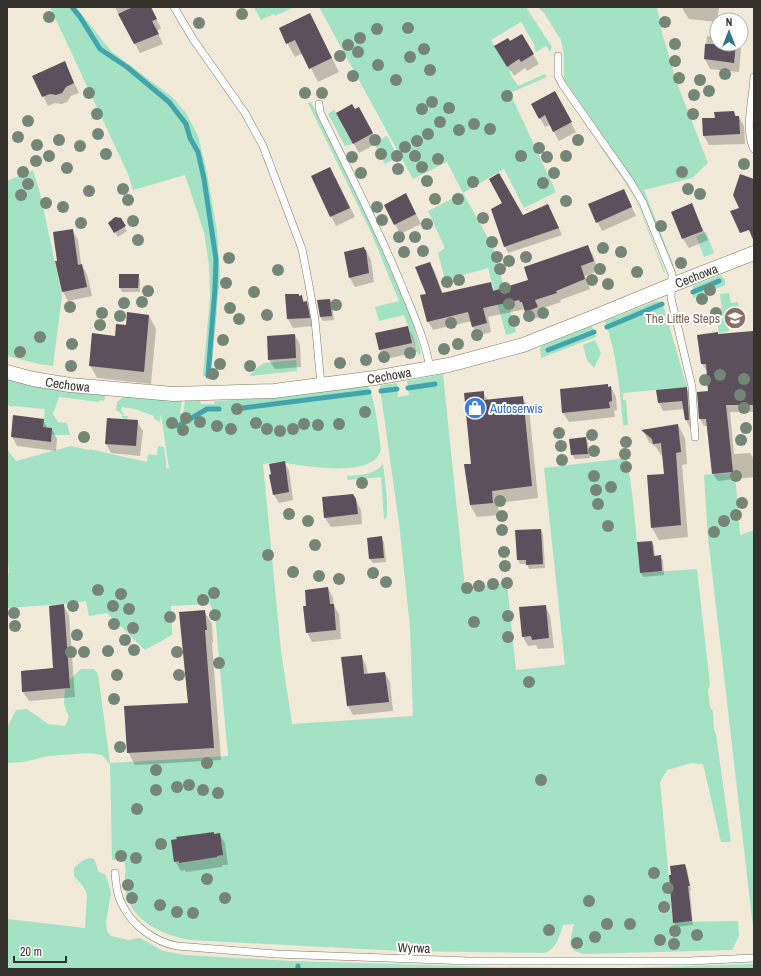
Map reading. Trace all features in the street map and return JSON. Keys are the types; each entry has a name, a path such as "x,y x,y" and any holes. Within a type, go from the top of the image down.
{"street":[{"name":"Cechowa","path":"7,372 32,379 70,385 173,394 274,391 430,369 523,345 672,285 754,254"}],"lane":[{"path":"174,7 193,39 246,113 263,146 302,249 315,320 321,385"},
{"path":"558,56 558,76 562,84 630,181 643,203 672,274 671,298 692,387 695,437"},
{"path":"754,77 750,125 751,144 754,150"},
{"path":"319,104 320,112 378,229 416,320 430,369"},
{"name":"Wyrwa","path":"115,873 117,890 122,906 133,921 165,944 177,946 276,954 469,961 681,961 754,958"}],"green space":[{"path":"50,7 76,7 111,51 172,97 186,113 198,136 206,168 217,231 220,276 211,376 203,376 210,297 209,265 204,232 185,175 133,190 128,174"},
{"path":"254,7 294,7 275,16 274,14 261,20"},
{"path":"319,7 526,7 552,47 550,52 546,46 536,52 535,46 521,22 491,40 507,67 509,66 511,70 509,72 518,86 545,74 547,77 510,93 556,192 524,208 504,169 463,193 447,162 413,179"},
{"path":"538,7 657,7 662,33 677,83 708,163 692,178 644,190 675,269 641,191 564,79 564,55 561,40 544,13"},
{"path":"311,102 384,252 412,320 421,352 419,356 404,315 379,321 375,307 399,301 371,232 308,103"},
{"path":"334,110 345,127 344,128 353,144 345,146 328,114"},
{"path":"387,136 398,157 385,164 374,143"},
{"path":"599,147 603,148 625,181 641,210 665,272 664,273 640,209 625,182 602,149"},
{"path":"33,170 41,197 62,296 53,366 7,356 7,181"},
{"path":"463,193 493,247 516,332 506,335 488,268 445,280 438,253 445,248 428,211"},
{"path":"706,232 714,253 704,257 696,236"},
{"path":"721,275 725,280 725,285 693,298 693,286"},
{"path":"729,293 731,303 738,302 741,323 728,325 729,331 719,333 717,319 723,318 720,294"},
{"path":"656,301 661,302 664,308 687,387 623,393 623,400 626,400 628,425 623,425 615,359 605,321"},
{"path":"592,326 596,337 541,358 540,349 542,346"},
{"path":"595,340 601,353 594,368 587,360 583,345"},
{"path":"296,360 297,371 249,376 264,363"},
{"path":"443,374 465,588 507,583 516,670 565,665 544,468 627,458 633,500 640,573 697,569 710,685 708,690 710,707 713,712 714,730 716,734 731,842 721,842 703,764 691,763 667,770 660,782 673,922 738,921 739,936 732,950 585,954 574,950 570,944 574,924 563,925 559,938 552,949 544,953 401,951 191,940 180,938 157,930 148,924 132,907 127,897 125,884 126,869 123,860 112,860 110,764 102,755 88,753 48,756 24,762 7,763 7,728 16,710 27,709 48,724 65,726 69,717 64,704 65,689 70,688 69,680 81,669 94,669 98,674 110,763 228,756 215,615 210,604 171,606 172,635 145,650 107,613 89,616 86,601 7,608 7,573 9,573 7,556 7,449 16,461 71,446 147,462 148,454 157,455 158,446 164,447 166,468 169,469 161,414 160,422 154,419 154,416 135,409 122,407 121,411 124,413 123,416 128,416 127,419 122,418 122,414 116,410 117,402 124,396 182,401 180,413 183,414 185,401 200,401 201,404 214,404 215,401 250,399 367,386 370,390 374,406 381,449 376,458 366,464 354,467 339,468 323,468 285,463 285,461 263,464 281,651 292,724 413,716 410,627 399,523 380,388 381,385 397,383 398,397 409,395 407,381"},
{"path":"7,379 102,394 105,397 104,401 99,400 99,402 59,397 53,414 58,422 67,423 70,435 51,435 52,428 43,427 45,409 11,407 7,404"},
{"path":"383,464 387,504 387,517 384,519 381,477 348,480 347,476 362,475 371,472 380,468"},
{"path":"735,473 740,535 754,530 754,936 708,537 704,475"},
{"path":"89,858 94,859 99,872 106,875 111,893 106,922 107,931 111,936 128,940 140,938 163,951 185,955 292,961 493,967 623,968 754,964 754,969 7,969 7,919 85,928 87,894 83,886 74,876 74,868 82,861"}],"building":[{"path":"133,7 151,7 157,19 152,21 159,34 134,44 118,14"},
{"path":"310,13 332,58 309,69 295,40 286,44 279,28"},
{"path":"522,34 534,54 521,62 519,59 507,67 494,46 508,38 510,41"},
{"path":"705,44 709,44 709,52 735,52 734,63 704,59"},
{"path":"65,61 74,83 66,87 62,93 56,95 50,94 42,97 32,76"},
{"path":"555,91 572,122 553,132 545,115 539,119 531,104"},
{"path":"352,104 355,109 359,107 373,133 353,144 336,113"},
{"path":"734,111 735,116 739,116 740,134 703,136 702,118 715,118 714,112"},
{"path":"330,167 350,208 330,217 311,176"},
{"path":"499,173 523,215 548,204 559,228 504,247 491,209 502,203 489,179"},
{"path":"740,174 754,179 754,242 749,230 740,233 730,211 739,208 733,195"},
{"path":"624,189 632,207 596,223 588,204"},
{"path":"406,193 416,214 394,225 384,205"},
{"path":"692,203 703,231 682,239 671,212"},
{"path":"115,217 121,218 126,226 114,233 108,223"},
{"path":"73,229 78,265 82,264 87,287 62,292 55,261 57,261 53,232"},
{"path":"588,245 594,261 581,266 585,279 556,291 557,293 535,300 538,307 525,312 522,302 519,300 483,308 487,323 472,327 468,312 427,322 420,295 426,294 415,267 430,262 442,293 491,282 493,291 528,280 524,267"},
{"path":"364,247 366,250 369,273 349,278 344,252"},
{"path":"119,274 139,274 138,288 119,288"},
{"path":"285,294 302,295 303,302 307,301 310,318 287,319"},
{"path":"330,299 332,316 320,317 317,300"},
{"path":"127,312 149,315 144,372 89,366 92,333 115,336 116,324 126,325"},
{"path":"408,326 412,343 379,350 375,333"},
{"path":"753,331 754,405 726,405 733,472 712,474 706,419 699,419 697,392 708,391 706,364 701,364 697,335 718,332 718,334"},
{"path":"295,334 296,358 268,360 267,336"},
{"path":"608,384 608,387 611,386 612,401 609,402 610,408 562,413 560,389"},
{"path":"687,387 689,420 685,420 682,401 658,403 656,390"},
{"path":"484,391 484,400 523,396 532,486 492,491 493,503 470,505 464,464 471,464 464,393"},
{"path":"13,415 44,419 43,427 52,428 51,442 11,437"},
{"path":"107,418 138,420 136,446 105,444"},
{"path":"678,424 681,452 676,453 681,525 651,528 647,475 664,474 661,443 653,444 652,439 641,430"},
{"path":"586,437 588,454 571,455 569,439"},
{"path":"285,461 289,492 273,495 269,475 271,474 269,464"},
{"path":"353,494 356,499 358,514 324,518 322,497"},
{"path":"541,529 543,564 526,565 526,560 517,560 515,530"},
{"path":"382,536 384,558 369,559 367,538"},
{"path":"652,541 654,556 661,555 662,571 640,573 637,542"},
{"path":"328,587 330,604 334,604 336,630 306,633 303,606 306,606 305,590"},
{"path":"64,604 70,688 22,692 21,671 53,668 49,606"},
{"path":"546,605 549,638 532,640 531,636 522,637 519,607"},
{"path":"205,610 207,630 205,630 214,748 127,753 124,706 188,703 179,612"},
{"path":"362,655 364,674 385,672 389,702 347,706 341,657"},
{"path":"214,832 214,834 220,833 223,855 179,863 179,861 174,862 171,840 177,839 176,837"},
{"path":"685,864 690,886 688,886 692,921 673,923 669,875 671,875 670,866"}],"waterway":[{"path":"72,7 100,49 127,67 169,102 186,124 190,138 198,152 204,179 216,259 208,376"},
{"path":"693,292 719,281"},
{"path":"607,327 662,304"},
{"path":"548,350 594,332"},
{"path":"408,388 435,384"},
{"path":"381,391 397,389"},
{"path":"243,408 369,392"},
{"path":"178,426 207,409 219,409"}],"place":[{"name":"The Little Steps","path":"735,318"},
{"name":"Autoserwis","path":"475,408"}]}
